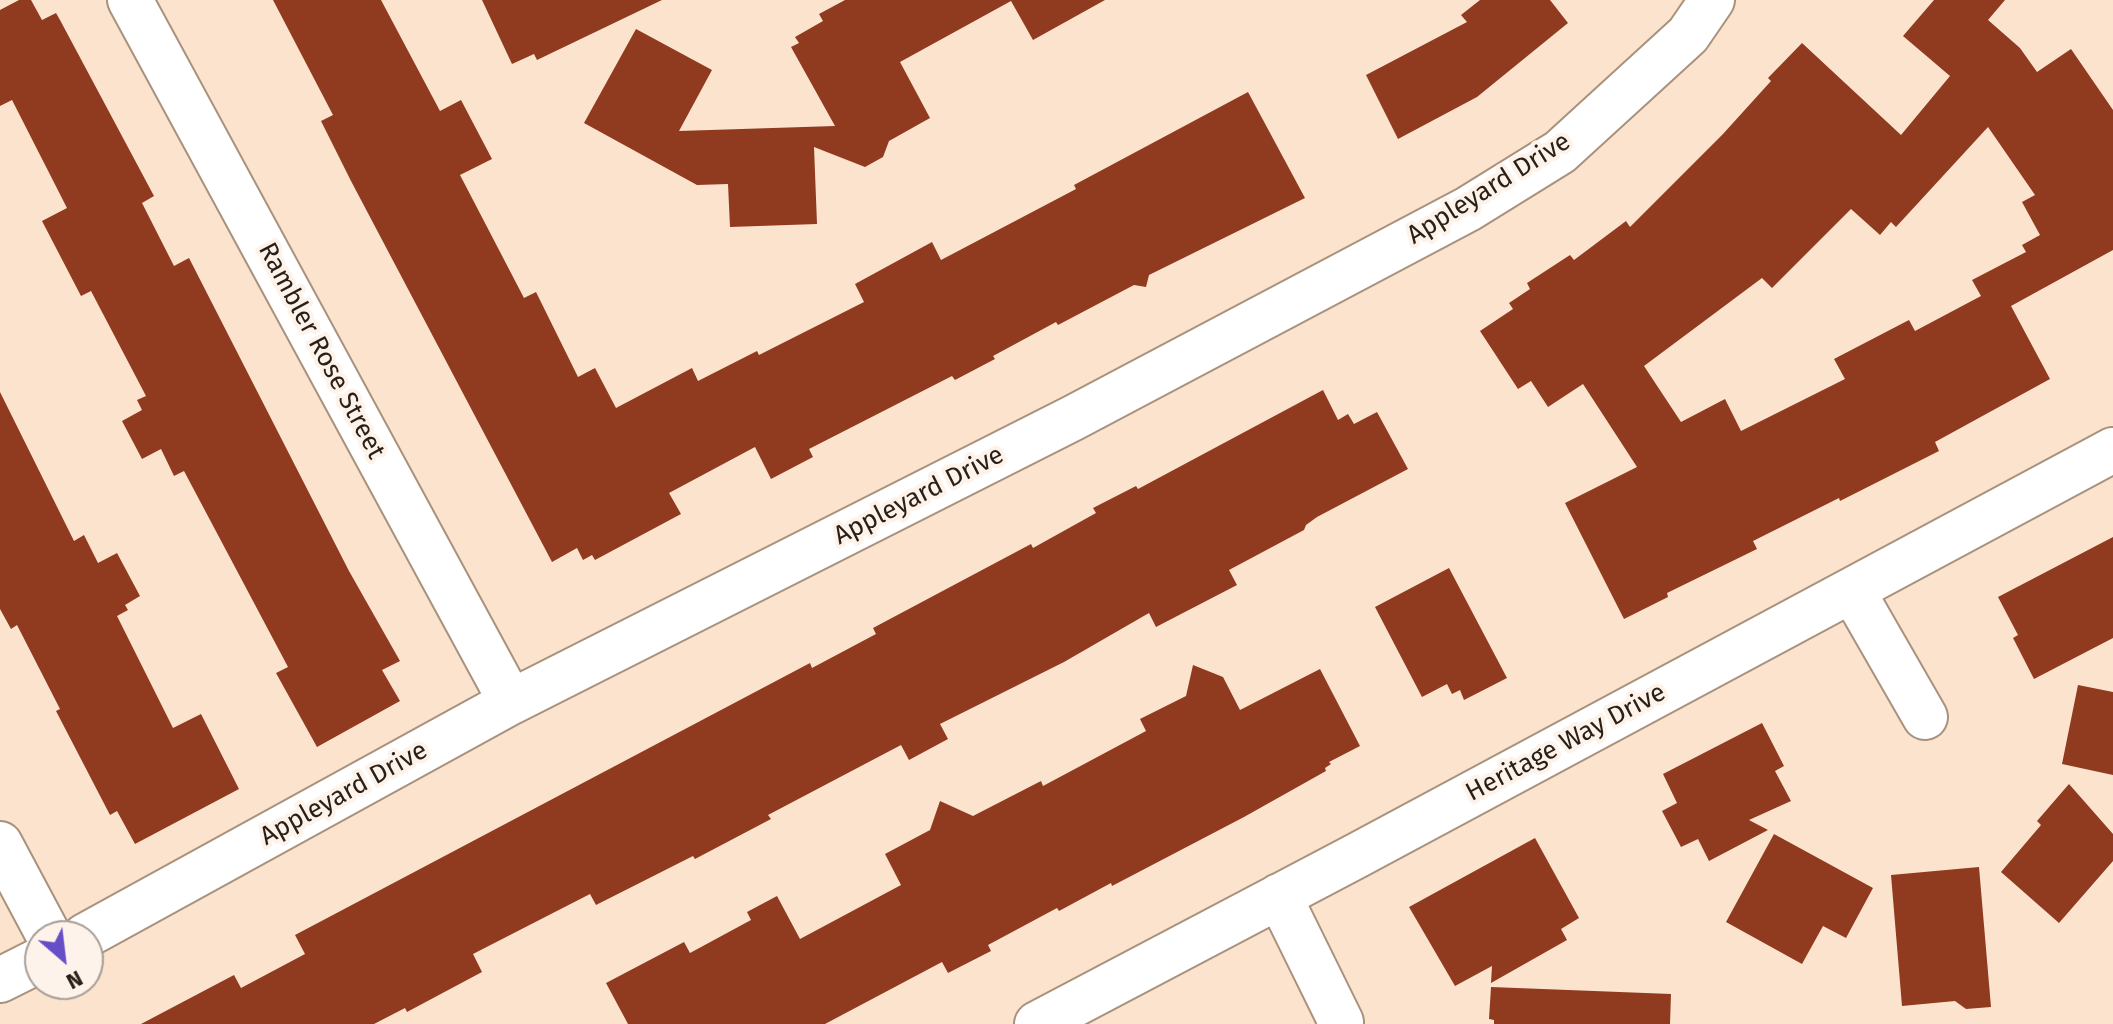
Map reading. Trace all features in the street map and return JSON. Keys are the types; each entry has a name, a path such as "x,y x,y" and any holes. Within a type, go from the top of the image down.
{"street":[{"name":"Rambler Rose Street","path":"130,0 511,702"},
{"name":"Appleyard Drive","path":"104,926 511,702 1073,418 1468,209 1560,152 1688,35 1712,0"},
{"name":"Heritage Way Drive","path":"1037,1024 2113,450"},
{"path":"1852,590 1925,717"},
{"path":"0,844 40,920"},
{"path":"1279,896 1341,1022"},
{"path":"0,980 24,968"}],"building":[{"path":"19,0 31,0 42,20 56,13 154,196 142,203 174,266 189,258 349,571 400,661 382,670 400,701 317,747 276,673 288,667 184,471 174,476 161,449 142,459 122,421 142,410 137,400 146,396 91,291 81,296 42,221 67,208 12,100 0,106 0,10"},
{"path":"273,0 381,0 440,111 461,100 492,159 460,175 524,298 536,292 578,377 595,368 616,408 692,368 698,381 757,351 759,355 864,302 855,284 932,242 941,260 1076,189 1074,185 1248,92 1305,198 1149,275 1146,287 1134,285 1058,325 1056,322 955,380 952,376 809,449 813,457 771,479 755,447 669,493 681,514 595,560 592,555 583,560 577,548 552,562 321,121 333,115"},
{"path":"482,0 662,0 537,60 534,54 512,64"},
{"path":"845,0 1105,0 1033,40 1011,1 900,62 930,118 889,141 883,157 865,167 814,147 817,224 730,227 728,184 697,185 584,123 636,29 712,70 679,131 835,126 791,47 799,43 795,37 823,21 819,14"},
{"path":"1480,0 1550,0 1568,23 1477,97 1398,139 1366,75 1467,22 1461,15"},
{"path":"1934,0 2005,0 1988,20 2020,48 2037,72 2071,49 2113,110 2113,250 2011,306 2050,379 1935,442 1939,451 1753,541 1757,549 1667,593 1668,597 1624,619 1565,503 1637,467 1583,384 1548,407 1531,381 1518,389 1480,331 1513,309 1509,303 1530,289 1527,283 1570,255 1574,260 1626,221 1630,227 1723,134 1771,81 1768,78 1802,43 1901,135 1950,76 1903,36","holes":["1988,127 2035,195 2022,202 2040,235 2022,245 2026,252 1972,280 1981,296 1915,331 1909,320 1834,359 1845,379 1741,431 1725,399 1681,422 1644,366 1762,278 1772,288 1851,209 1880,235 1891,222 1896,227"]},
{"path":"1323,390 1338,420 1348,414 1354,424 1377,412 1408,469 1317,517 1304,530 1229,570 1237,585 1156,627 1149,613 1064,662 940,724 948,739 909,760 901,745 768,815 771,819 695,859 693,856 596,905 590,894 473,954 482,972 407,1012 405,1008 374,1024 141,1024 234,975 241,988 305,954 295,935 810,663 812,668 876,634 873,628 1096,513 1093,508 1136,486 1138,489"},
{"path":"0,392 74,541 84,535 98,563 117,553 140,596 125,605 128,610 117,616 173,728 201,714 239,789 135,844 117,811 110,815 56,711 60,709 17,625 11,629 0,609"},
{"path":"2113,537 2113,638 2034,679 2013,638 2018,635 1998,597"},
{"path":"1449,568 1507,678 1464,700 1460,690 1452,694 1447,684 1422,697 1375,607"},
{"path":"1193,665 1223,677 1240,710 1320,669 1360,746 1329,762 1331,764 1325,768 1326,771 1244,817 1112,886 1111,883 1059,911 1057,908 988,945 991,951 948,973 942,962 825,1024 628,1024 606,983 684,942 690,953 751,920 747,912 777,896 800,939 901,885 885,854 930,830 940,801 973,816 1041,781 1043,786 1146,731 1140,719 1186,696"},
{"path":"2078,685 2113,692 2113,775 2062,764"},
{"path":"1762,723 1784,766 1775,771 1791,801 1749,820 1768,830 1709,861 1698,839 1681,847 1662,811 1677,803 1663,774"},
{"path":"2069,784 2113,834 2113,861 2059,923 2001,872 2041,825 2037,821"},
{"path":"1774,834 1873,888 1846,938 1823,926 1802,964 1726,922"},
{"path":"1535,838 1579,918 1561,929 1567,940 1491,983 1492,966 1455,986 1409,907"},
{"path":"1979,867 1991,1007 1966,1009 1955,1001 1902,1006 1891,875"},
{"path":"1491,987 1671,994 1670,1024 1494,1024 1494,1020 1489,1019"}]}
